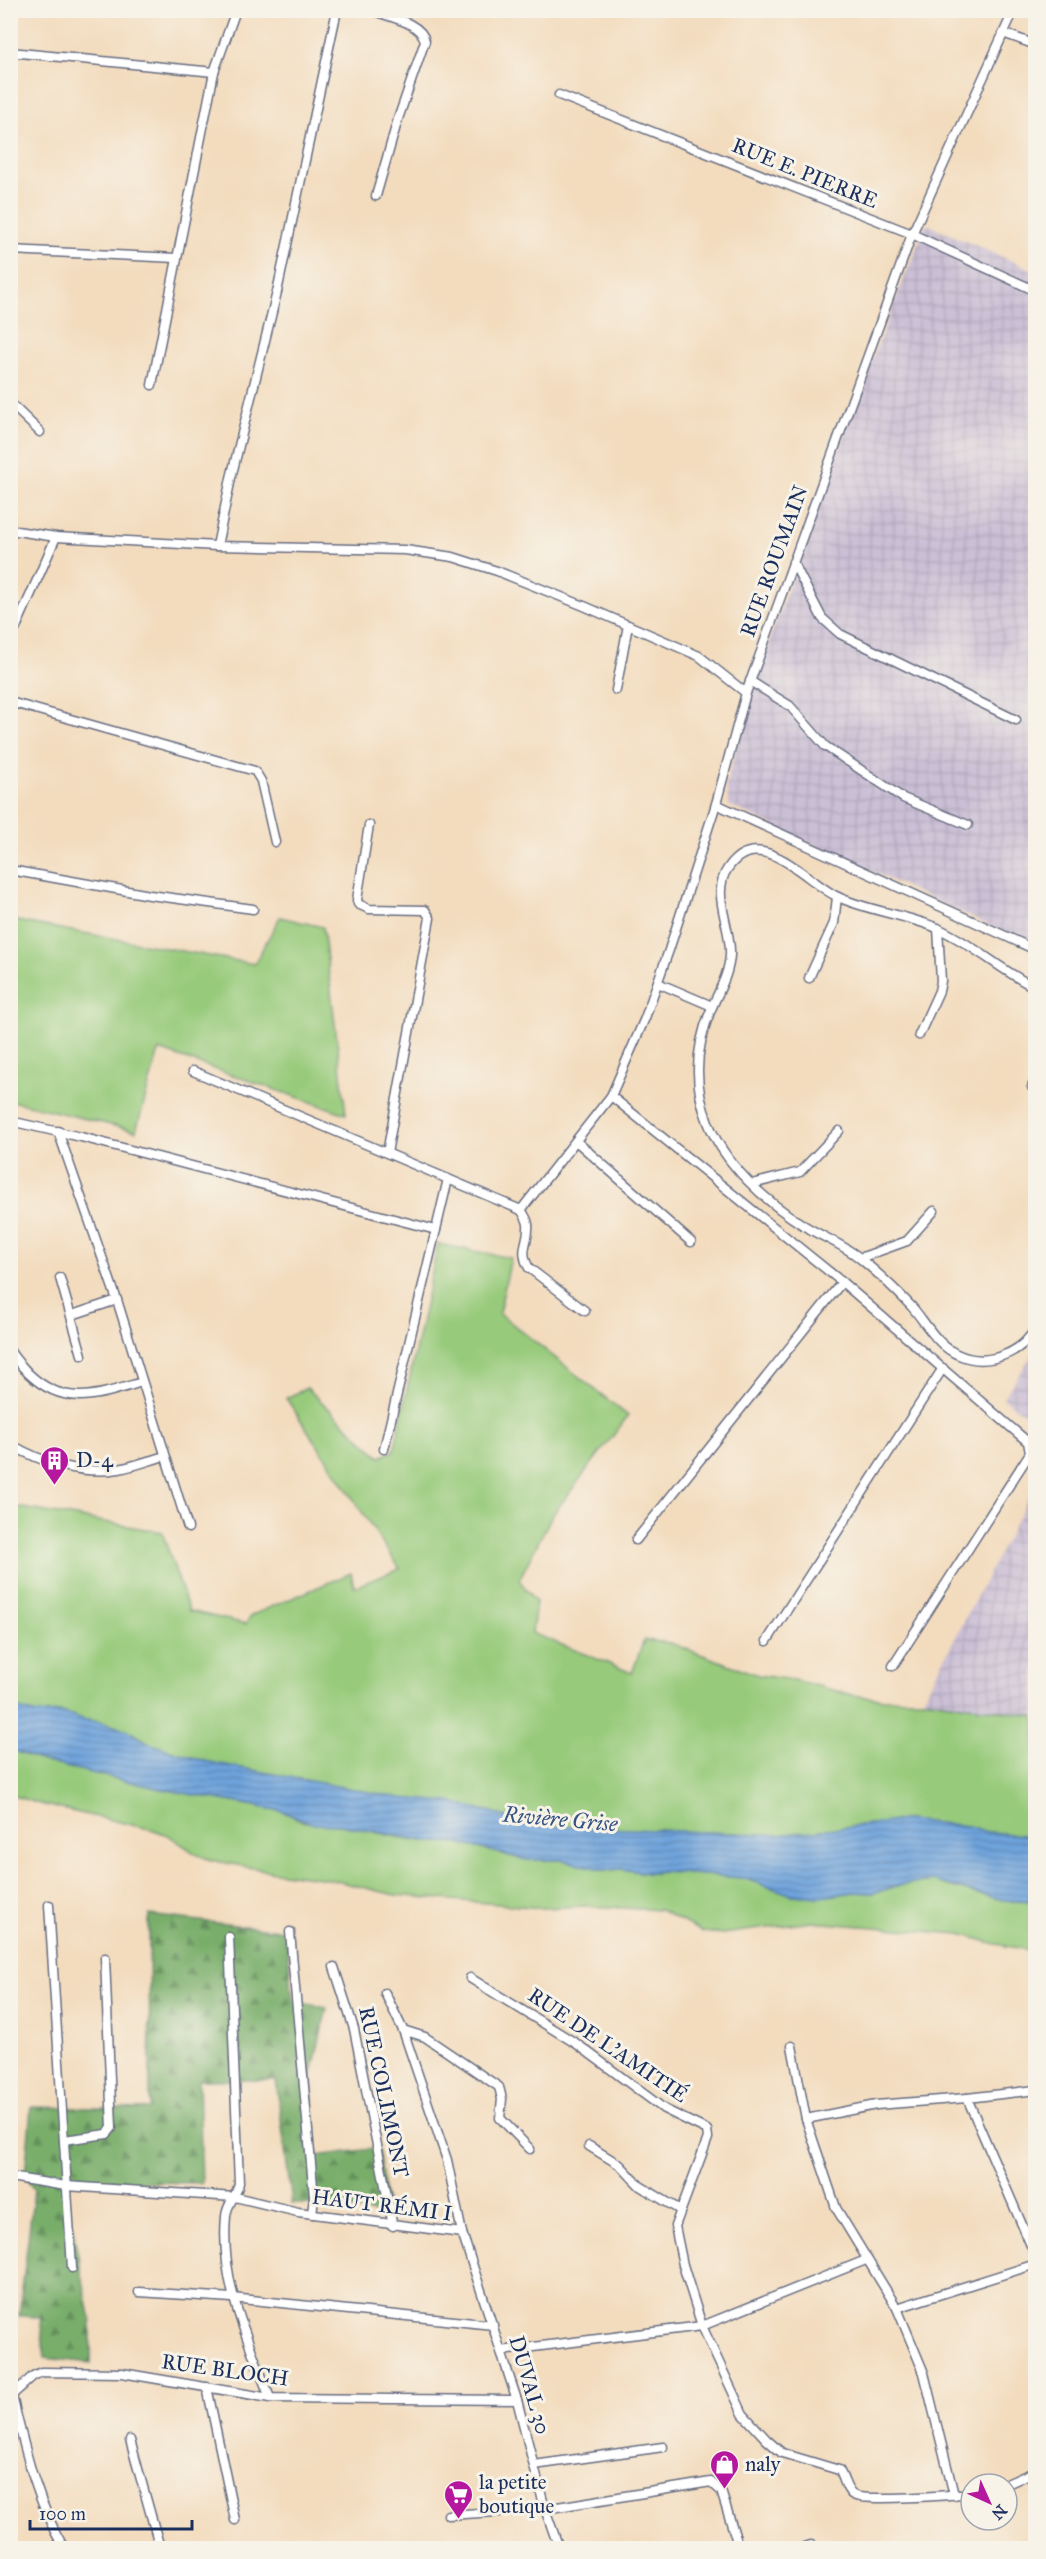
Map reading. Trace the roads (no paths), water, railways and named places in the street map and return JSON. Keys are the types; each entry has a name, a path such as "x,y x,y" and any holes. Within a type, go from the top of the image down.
{"street":[{"path":"152,385 214,72 236,10"},
{"path":"217,546 231,478 277,292 337,10"},
{"path":"371,10 414,26 424,36 425,41 398,119 376,196"},
{"name":"RUE ROUMAIN","path":"521,1210 611,1096 658,982 716,804 750,681 912,234 1014,10"},
{"path":"1003,33 1035,45"},
{"path":"10,52 214,72"},
{"name":"RUE E. PIERRE","path":"559,94 912,234 1035,291"},
{"path":"10,250 176,258"},
{"path":"10,403 40,432"},
{"path":"10,530 56,537 217,546 405,550 453,557 497,571 699,656 746,693"},
{"path":"10,641 56,537"},
{"path":"793,562 822,618 840,634 1016,720"},
{"path":"616,690 628,625"},
{"path":"750,681 790,706 825,746 903,798 968,825"},
{"path":"10,702 255,771 261,781 275,842"},
{"path":"716,804 1035,950"},
{"path":"369,825 358,904 369,909 425,910 430,918 387,1153"},
{"path":"1035,988 938,928 837,897 788,862 771,854 756,852 740,856 728,867 722,881 721,894 729,929 730,957 698,1052 696,1069 703,1107 718,1144 731,1162 752,1184 802,1224 860,1257 910,1305 946,1348 959,1356 976,1360 1004,1355 1018,1348 1032,1334 1035,1327"},
{"path":"10,870 150,895 253,909"},
{"path":"809,978 834,923 837,897"},
{"path":"919,1035 939,991 941,981 938,928"},
{"path":"658,982 712,1006"},
{"path":"193,1071 521,1210 528,1226 524,1260 529,1268 585,1311"},
{"path":"611,1096 842,1282 1028,1442 1030,1453 894,1666"},
{"path":"10,1121 58,1131 436,1230"},
{"path":"58,1131 117,1300 188,1528"},
{"path":"752,1184 800,1172 839,1131"},
{"path":"576,1141 691,1242"},
{"path":"384,1449 448,1179"},
{"path":"860,1257 907,1241 934,1211"},
{"path":"60,1278 82,1355"},
{"path":"636,1540 842,1282"},
{"path":"72,1315 117,1300"},
{"path":"10,1351 35,1380 48,1389 71,1397 95,1396 142,1382"},
{"path":"767,1641 943,1368"},
{"path":"10,1444 23,1452 63,1466 86,1470 118,1469 165,1456"},
{"path":"49,1905 72,2268"},
{"path":"290,1932 296,2019 312,2177 312,2214"},
{"path":"229,1937 240,2183 227,2208 225,2262 232,2298 270,2398"},
{"path":"64,2140 108,2134 112,2128 105,1958"},
{"name":"RUE COLIMONT","path":"334,1967 354,2029 393,2226"},
{"name":"RUE DE L'AMITIÉ","path":"470,1978 562,2034 664,2109 707,2130 708,2138 680,2210 675,2231 702,2326 743,2414 766,2440 782,2452 839,2470 849,2492 859,2497 954,2495"},
{"name":"DUVAL 30","path":"386,1993 403,2030 447,2160 462,2233 517,2400 545,2509 559,2548"},
{"path":"403,2030 425,2037 499,2087 502,2099 500,2118 530,2149"},
{"path":"792,2046 806,2119 836,2208 897,2308 924,2373 954,2495 959,2494"},
{"path":"806,2119 876,2105 1035,2090"},
{"path":"967,2098 1035,2257"},
{"path":"589,2145 620,2165 640,2186 680,2210"},
{"name":"HAUT RÉMI I","path":"10,2177 66,2186 234,2197 298,2212 393,2226 462,2233"},
{"path":"501,2351 702,2326 866,2260"},
{"path":"897,2308 1035,2264"},
{"path":"139,2292 232,2298 493,2325"},
{"name":"RUE BLOCH","path":"11,2397 33,2376 41,2372 122,2373 270,2398 517,2400"},
{"path":"207,2387 235,2520"},
{"path":"11,2397 33,2483 51,2527 64,2548"},
{"path":"130,2440 160,2548"},
{"path":"534,2465 663,2447"},
{"path":"1019,2478 1035,2471"},
{"path":"448,2514 545,2509 711,2482 721,2491 739,2548"},
{"path":"801,2548 811,2546"}],"water":[{"path":"11,1707 38,1714 61,1712 100,1722 127,1730 151,1744 204,1761 400,1798 448,1802 492,1812 528,1825 779,1835 905,1820 968,1826 987,1832 1035,1836 1035,1902 1003,1900 933,1881 906,1884 872,1893 854,1892 820,1897 793,1895 743,1878 666,1872 648,1873 622,1869 605,1870 562,1860 527,1860 458,1843 431,1842 341,1825 314,1824 282,1811 157,1788 45,1762 11,1750"}],"place":[{"name":"D-4","path":"55,1486"},
{"name":"naly","path":"724,2490"},
{"name":"la petite boutique","path":"458,2520"}],"water label":[{"name":"Rivière Grise","path":"560,1819"}]}
